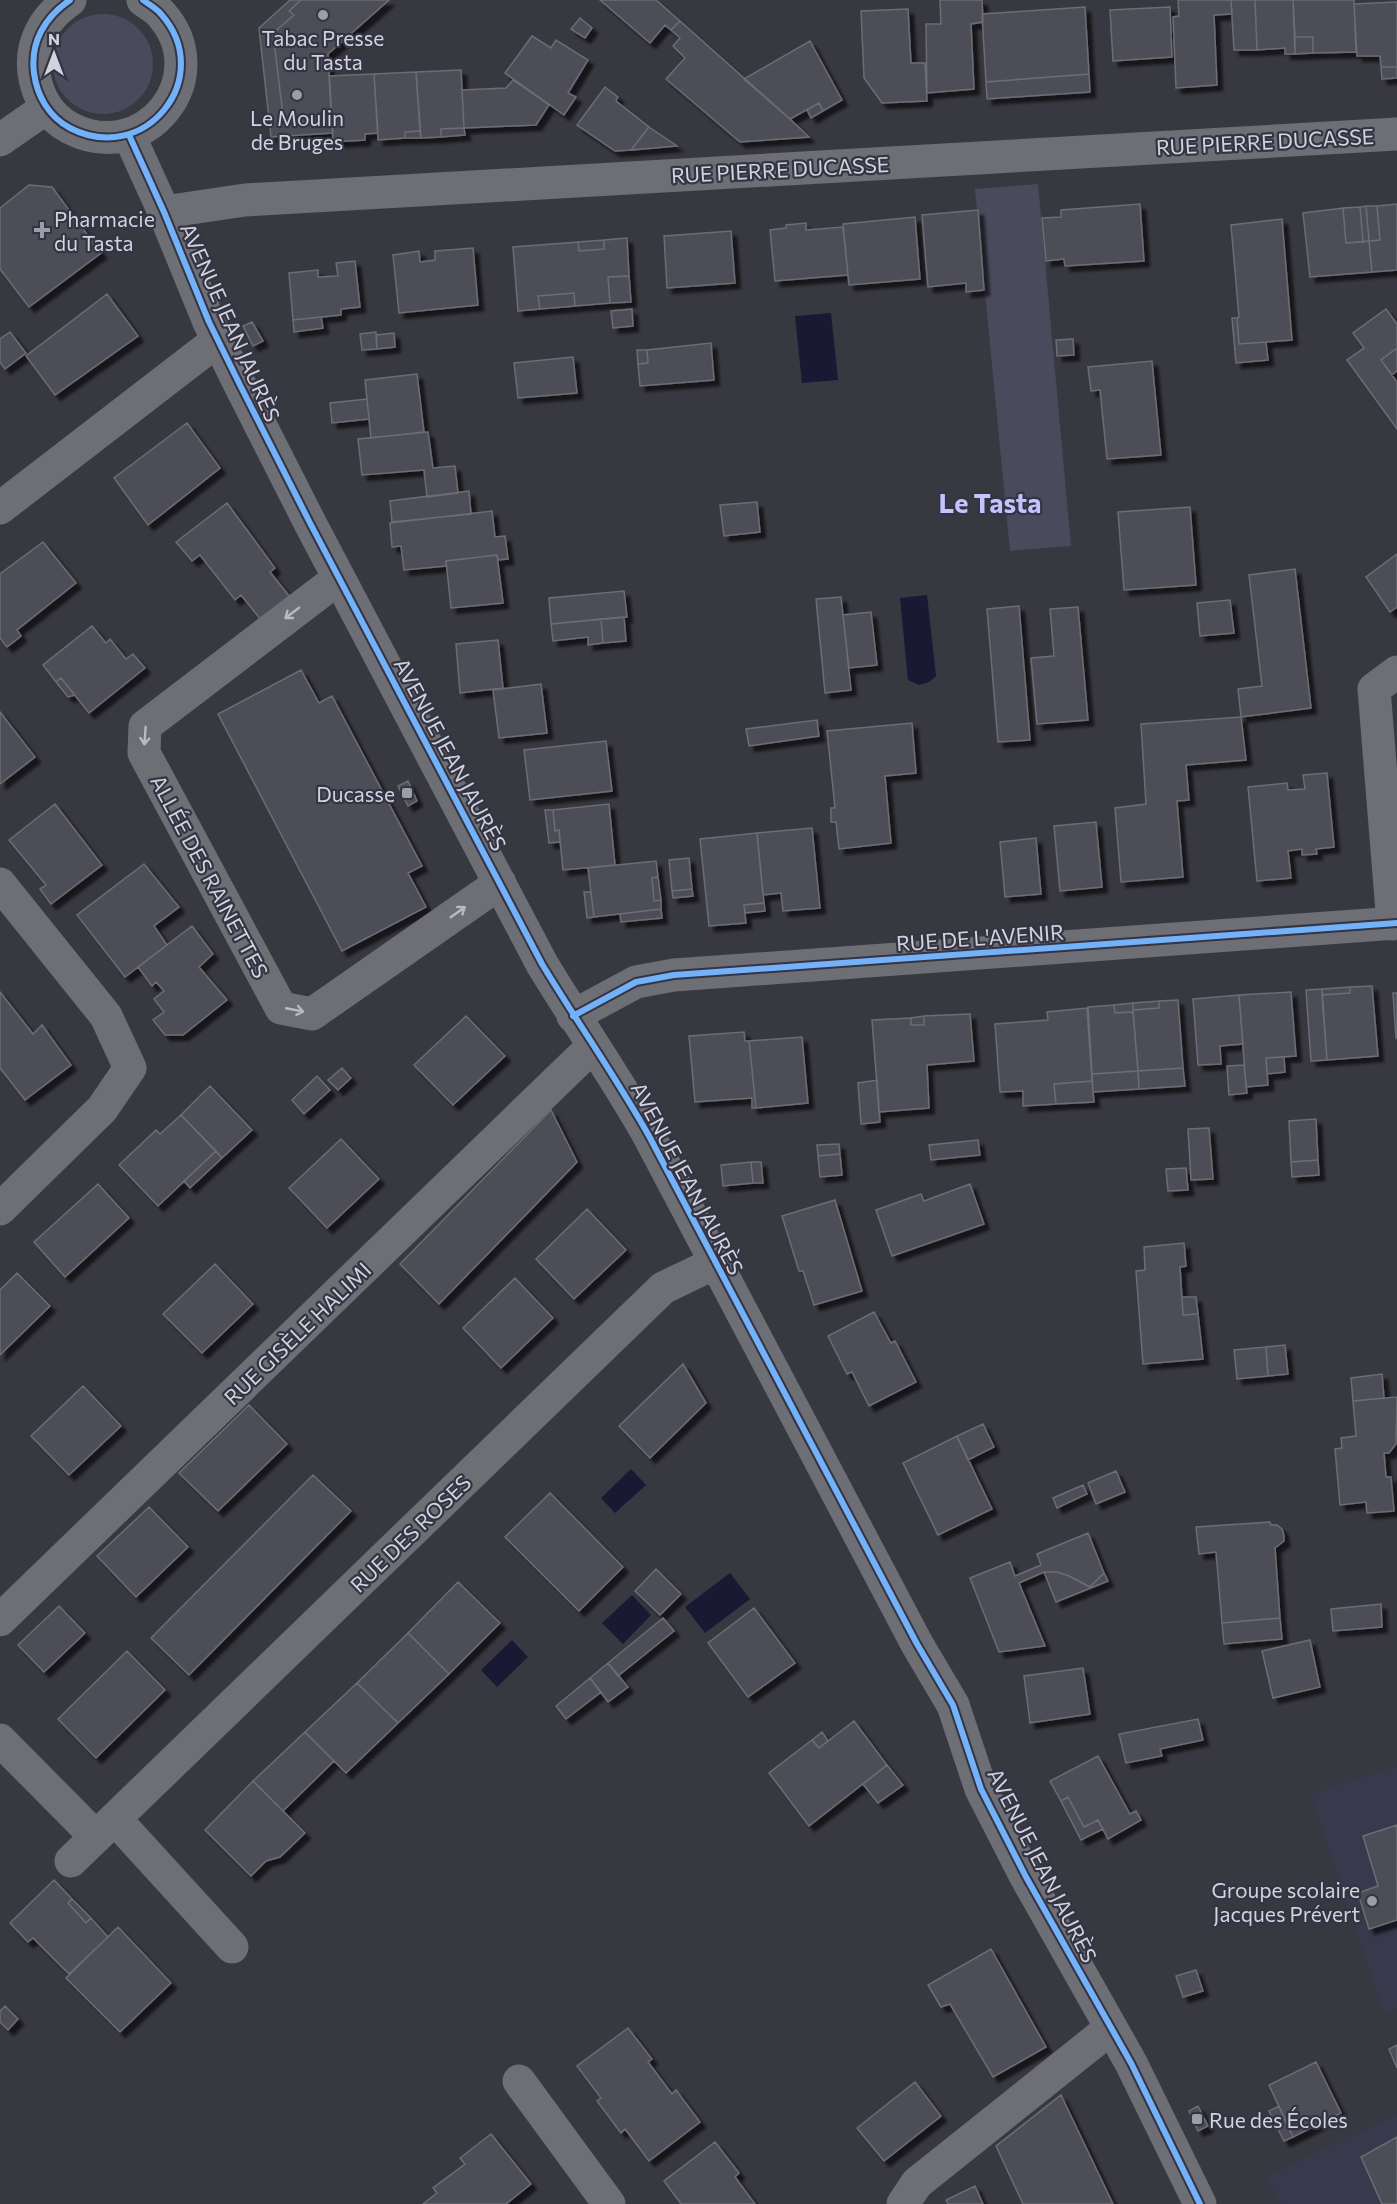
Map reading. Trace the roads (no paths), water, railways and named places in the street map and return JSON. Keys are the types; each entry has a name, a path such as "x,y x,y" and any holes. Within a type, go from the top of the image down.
{"street":[{"path":"70,0 50,16 37,37 32,61 35,86 46,108 62,124 83,135 106,138 129,135 148,126 164,111 175,93 181,72 180,50 159,4"},
{"path":"0,140 46,108"},
{"name":"RUE PIERRE DUCASSE","path":"164,212 245,200 1397,134"},
{"name":"AVENUE JEAN JAURÈS","path":"129,135 218,340 339,578 542,964 573,1016 622,1087 650,1136 916,1644 953,1705 981,1789 1026,1877 1112,2028 1200,2204"},
{"path":"0,508 218,340"},
{"name":"ALLÉE DES RAINETTES","path":"339,578 145,726 144,753 280,1008 312,1014 500,883"},
{"path":"1395,924 1374,689 1397,672"},
{"path":"0,884 106,1016 130,1068 102,1109 0,1209"},
{"name":"RUE DE L'AVENIR","path":"573,1016 636,982 674,975 1395,924"},
{"name":"RUE GISÈLE HALIMI","path":"0,1620 593,1046"},
{"name":"RUE DES ROSES","path":"71,1861 663,1288 715,1263"},
{"path":"0,1740 106,1828 232,1947"},
{"path":"903,2204 917,2183 1112,2028"},
{"path":"519,2081 609,2204"}],"place":[{"name":"Tabac Presse du Tasta","path":"323,15"},
{"name":"Le Moulin de Bruges","path":"297,95"},
{"name":"Pharmacie du Tasta","path":"42,230"},
{"name":"Ducasse","path":"407,793"},
{"name":"Groupe scolaire Jacques Prévert","path":"1372,1901"},
{"name":"Rue des Écoles","path":"1197,2119"}],"district":[{"name":"Le Tasta","path":"990,502"}]}
